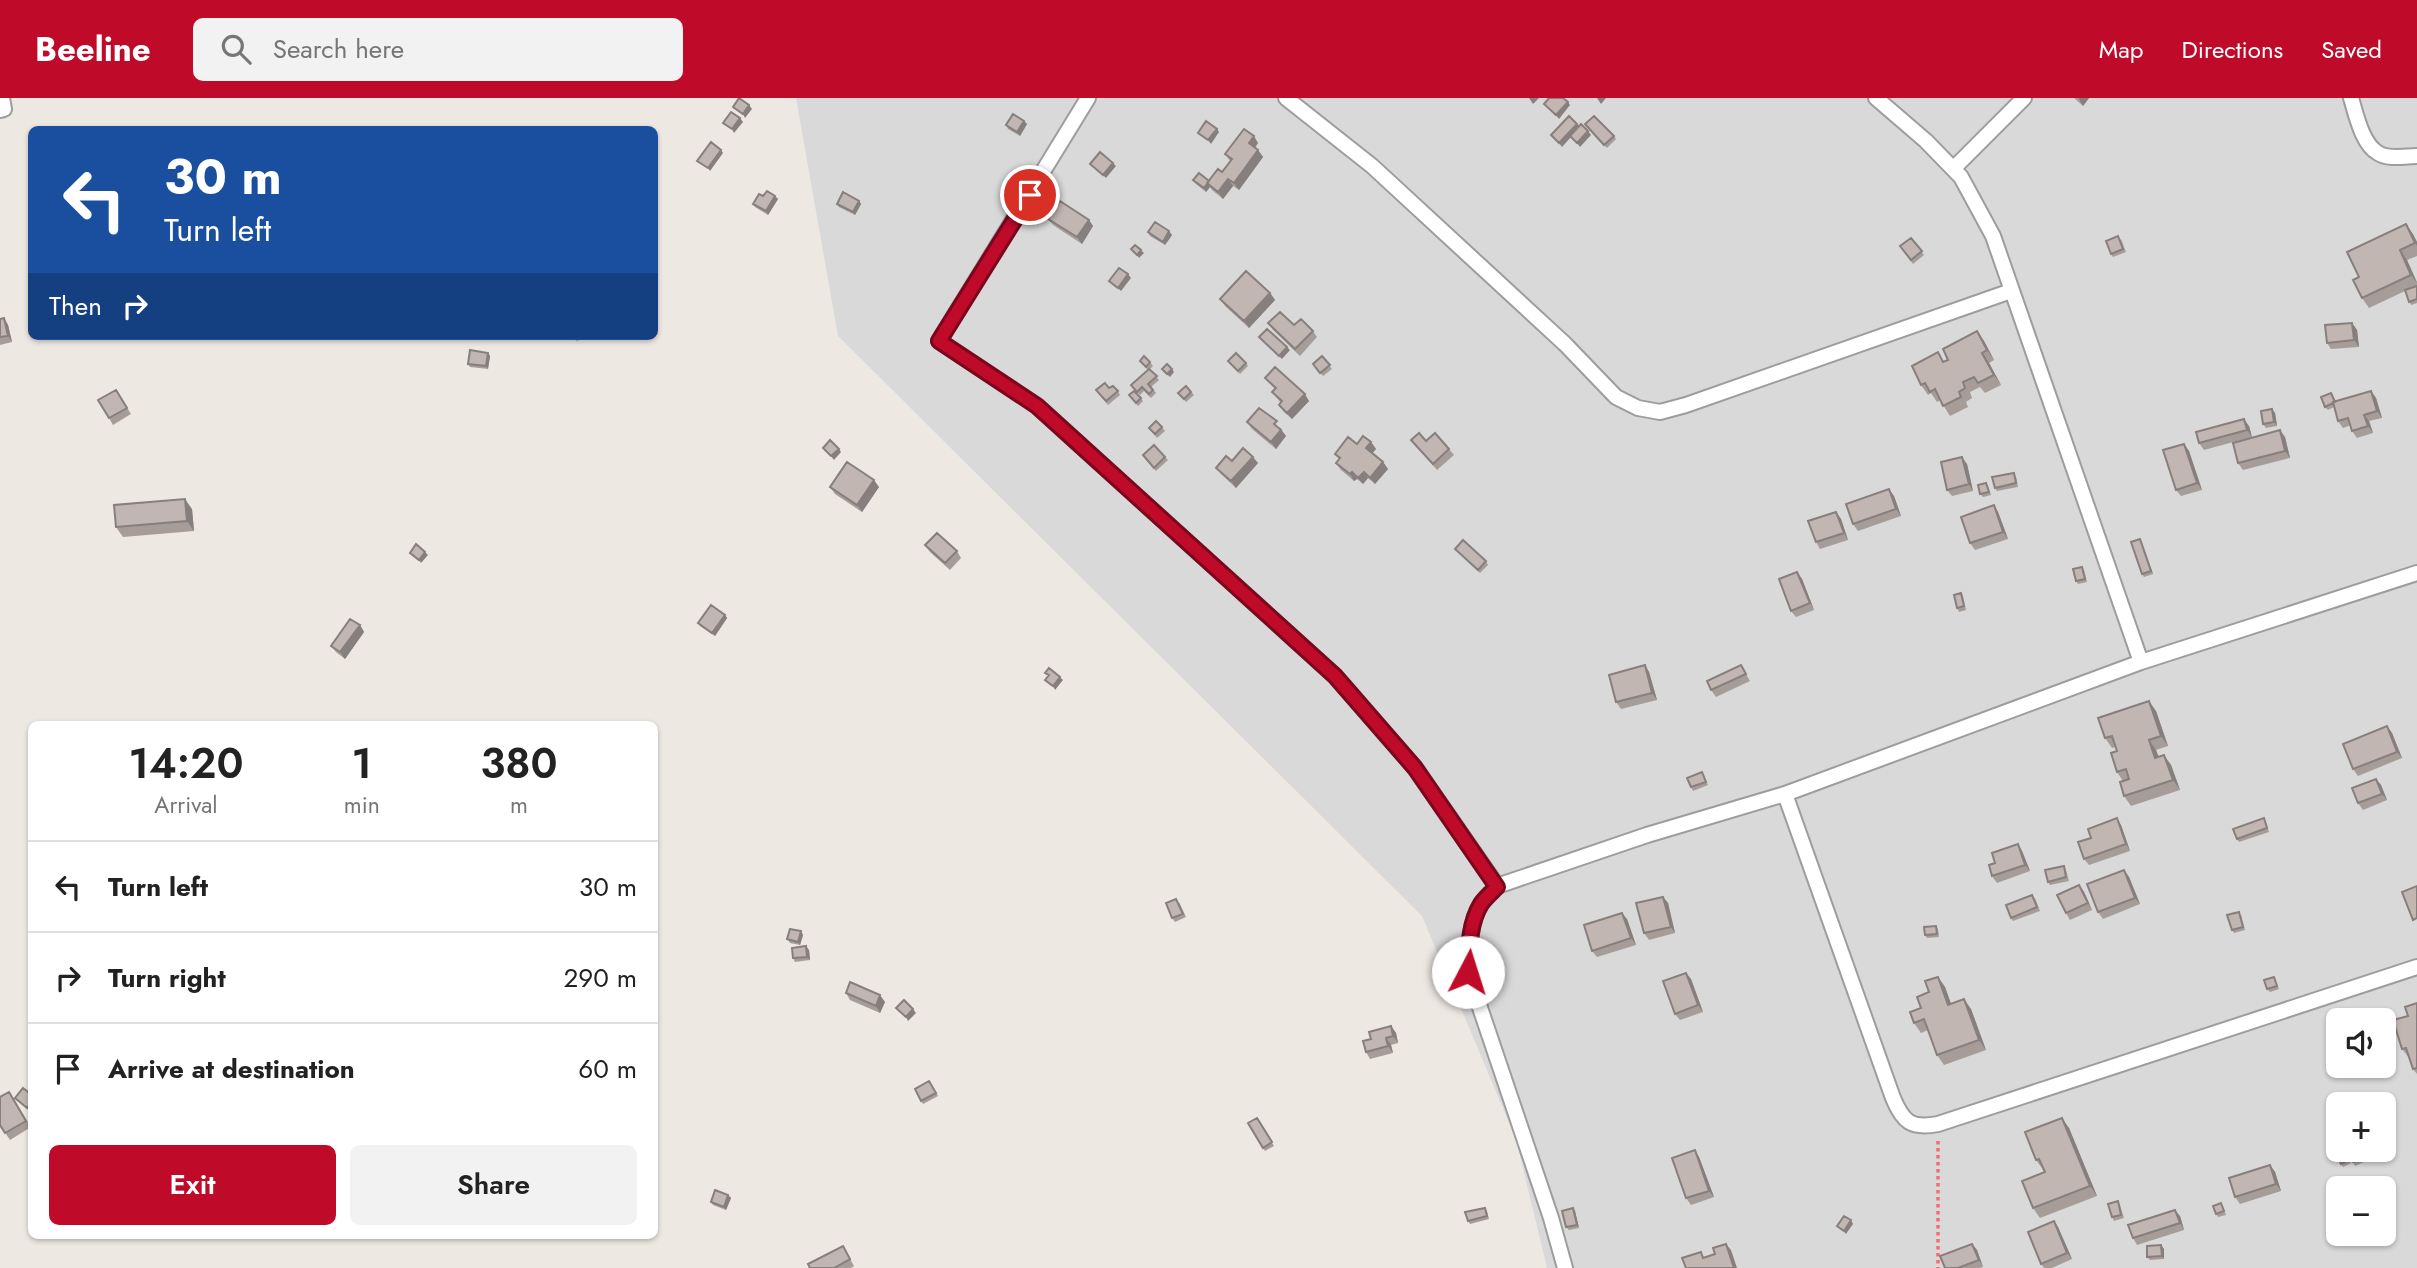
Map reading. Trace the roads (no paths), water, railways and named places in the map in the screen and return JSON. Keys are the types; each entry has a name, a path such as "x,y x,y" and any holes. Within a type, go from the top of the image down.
{"street":[{"path":"0,110 4,109 2,98"},
{"path":"1088,98 939,341 1037,406 1335,676 1415,768 1497,887"},
{"path":"1286,98 1372,166 1565,344 1616,397 1638,408 1660,412 1686,405 2011,291"},
{"path":"1876,98 1926,141 1961,177 1993,236 2141,662"},
{"path":"1953,169 2024,98"},
{"path":"2351,98 2363,135 2378,153 2395,157 2417,156"},
{"path":"1565,1268 1551,1218 1468,972 1469,946 1474,923 1481,903 1497,887 1647,835 1786,794 2141,662 2417,573"},
{"path":"1786,794 1902,1118 1913,1125 1938,1124 2417,967"}]}
